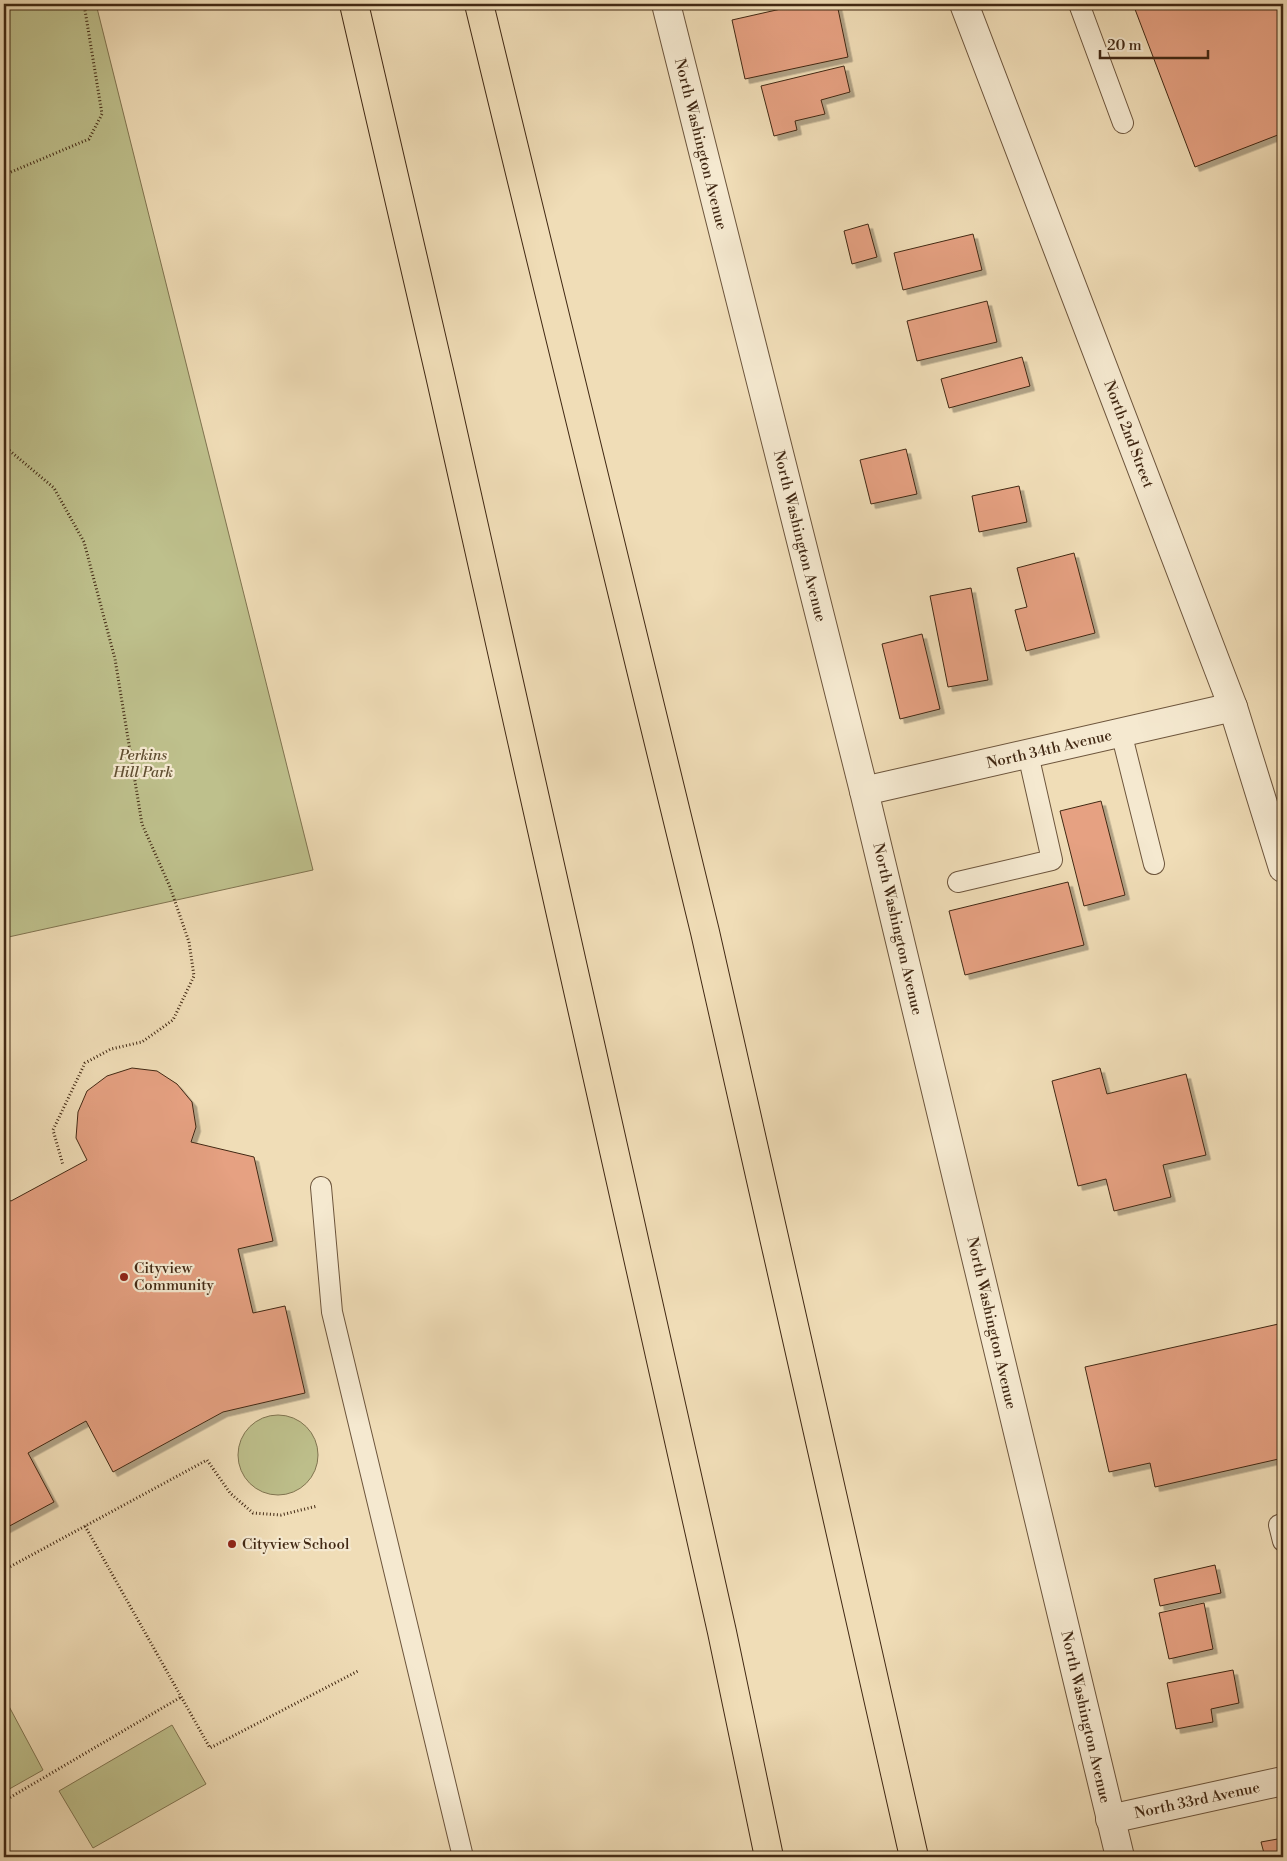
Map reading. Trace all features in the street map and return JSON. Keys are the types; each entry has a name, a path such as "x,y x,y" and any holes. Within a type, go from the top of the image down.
{"highway":[{"path":"354,4 440,375 698,1524 770,1857"},
{"path":"479,4 703,922 914,1857"}],"street":[{"name":"North Washington Avenue","path":"666,4 864,791 1120,1857"},
{"name":"North 2nd Street","path":"964,4 1233,707 1283,868"},
{"name":"North 34th Avenue","path":"864,791 1233,707"},
{"name":"North 33rd Avenue","path":"1110,1819 1283,1781"}],"lane":[{"path":"1079,4 1123,123"},
{"path":"1120,732 1154,864"},
{"path":"958,882 1052,860 1028,754"},
{"path":"321,1187 332,1312 463,1857"},
{"path":"1283,1524 1279,1525 1283,1541"}],"path":[{"path":"4,180 11,172 89,139 102,114 84,4"},
{"path":"4,446 54,488 84,542 115,659 142,824 170,887 189,942 194,976 173,1020 142,1042 111,1049 85,1064 53,1130 63,1165"},
{"path":"4,1570 207,1460 230,1493 253,1513 281,1515 317,1506"},
{"path":"85,1526 210,1748 358,1671"},
{"path":"4,1801 181,1697"}],"green space":[{"name":"Perkins Hill Park","path":"4,4 96,4 313,870 4,938"},
{"path":"278,1415 293,1418 306,1427 315,1440 318,1455 315,1470 306,1483 293,1492 278,1495 263,1492 250,1483 241,1470 238,1455 241,1440 250,1427 263,1418"},
{"path":"4,1697 43,1770 4,1792"},
{"path":"172,1725 206,1784 93,1848 59,1791"}],"building":[{"path":"803,4 837,4 848,57 745,79 732,20"},
{"path":"1133,4 1283,4 1283,133 1195,167"},
{"path":"844,66 850,92 821,100 825,114 795,121 797,130 774,136 761,86"},
{"path":"868,224 877,257 852,264 844,231"},
{"path":"973,234 982,270 903,290 894,253"},
{"path":"987,301 997,342 917,361 907,321"},
{"path":"1022,357 1030,386 949,408 941,379"},
{"path":"906,449 917,494 871,504 860,460"},
{"path":"1019,486 1027,522 979,532 972,496"},
{"path":"1074,553 1095,633 1026,651 1015,610 1027,607 1017,568"},
{"path":"971,588 988,680 948,687 930,596"},
{"path":"922,634 940,709 900,719 882,644"},
{"path":"1101,801 1125,895 1084,906 1060,811"},
{"path":"1068,882 1084,945 965,975 949,911"},
{"name":"Cityview Community","path":"132,1068 157,1071 177,1084 192,1102 196,1127 191,1142 254,1157 273,1241 238,1249 253,1313 285,1306 305,1393 223,1412 113,1472 86,1421 28,1453 54,1502 4,1529 4,1198 11,1201 87,1160 76,1138 78,1112 87,1091 107,1076"},
{"path":"1100,1068 1107,1094 1186,1074 1206,1155 1163,1165 1171,1197 1114,1211 1106,1179 1078,1186 1052,1081"},
{"path":"1283,1323 1283,1458 1155,1487 1150,1463 1109,1472 1085,1367"},
{"path":"1215,1565 1221,1593 1160,1606 1154,1579"},
{"path":"1204,1603 1213,1649 1169,1659 1159,1613"},
{"path":"1233,1670 1239,1703 1211,1709 1213,1722 1176,1729 1167,1683"},
{"path":"1283,1838 1283,1857 1265,1857 1261,1842"}],"place":[{"name":"Cityview Community","path":"124,1277"},
{"name":"Cityview School","path":"232,1544"}]}
